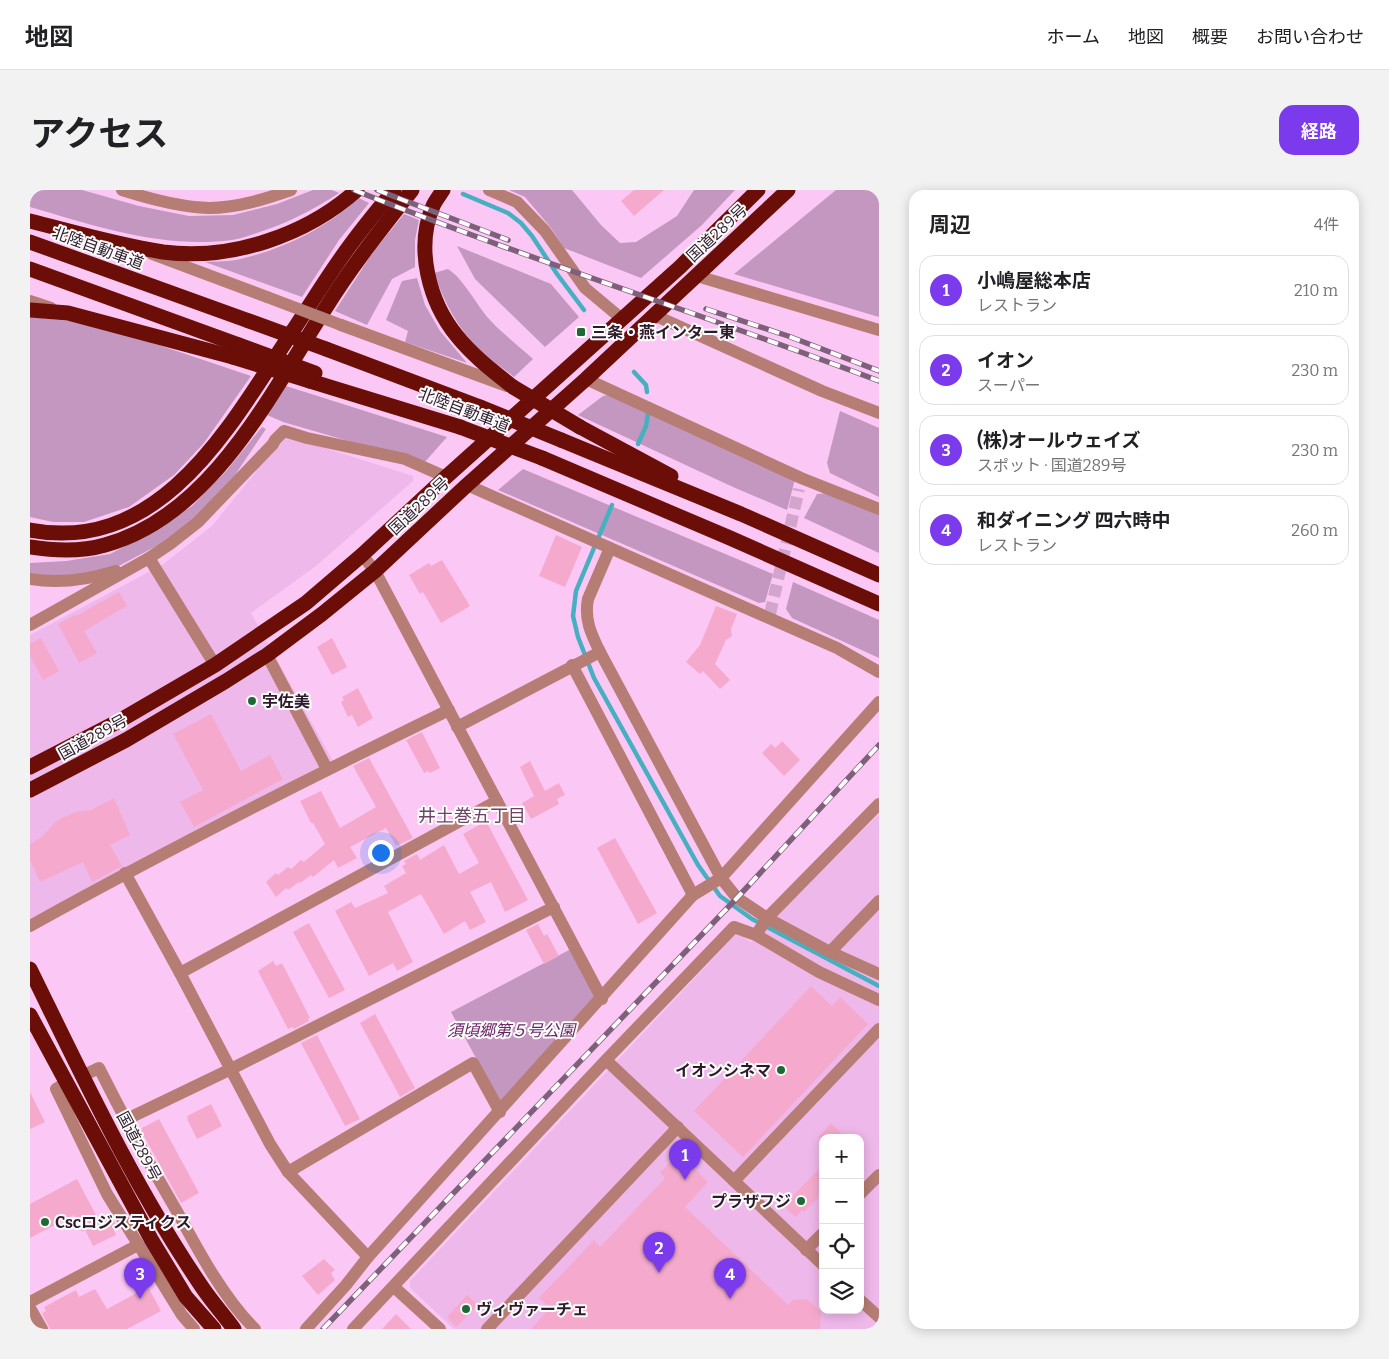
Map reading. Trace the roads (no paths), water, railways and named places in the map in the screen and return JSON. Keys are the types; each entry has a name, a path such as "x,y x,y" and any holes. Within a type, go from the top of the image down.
{"highway":[{"path":"30,220 131,246 165,252 226,251 259,244 316,220 343,203 357,190"},
{"path":"30,530 52,534 98,530 122,522 169,494 212,448 351,244 394,190"},
{"path":"30,547 70,550 104,546 130,537 159,521 185,502 210,476 254,419 364,250 412,190"},
{"path":"443,190 433,206 427,228 425,248 427,270 432,293 456,335 476,357 513,388 580,427 680,480 854,557 879,570"},
{"name":"国道289号","path":"30,767 119,721 215,665 306,603 362,555 680,267 758,190"},
{"name":"国道289号","path":"30,790 74,769 134,736 266,655 322,614 375,571 467,485 586,379 788,190"},
{"name":"北陸自動車道","path":"30,242 480,407 741,514 879,575"},
{"path":"30,268 236,351"},
{"path":"30,310 68,313 236,351"},
{"name":"北陸自動車道","path":"236,351 460,427 542,458 879,604"},
{"name":"国道289号","path":"30,969 82,1076 162,1225 203,1289 234,1329"},
{"name":"国道289号","path":"30,1015 66,1083 144,1242 214,1329"}],"street":[{"path":"122,190 160,202 209,208 245,204 291,190"},
{"path":"489,190 517,202 545,231 585,288 622,319"},
{"path":"131,246 513,388"},
{"path":"697,276 879,330"},
{"path":"30,301 68,313"},
{"path":"654,316 822,391 879,413"},
{"path":"586,379 800,483 879,509"},
{"path":"30,625 170,544 198,522 284,431 307,438 405,459 446,477"},
{"path":"467,485 769,616 837,648 879,672"},
{"path":"606,546 586,608 587,622 595,654 718,880 737,898 767,918 830,952 879,974"},
{"path":"362,555 375,571 602,999"},
{"path":"30,579 48,582 78,581 143,561"},
{"path":"143,561 215,665"},
{"path":"457,727 595,654"},
{"path":"266,655 327,769"},
{"path":"575,663 696,893"},
{"path":"306,1329 346,1285 368,1257 696,893 718,880 879,702"},
{"path":"30,926 125,874 327,769 448,710"},
{"path":"180,973 497,801"},
{"path":"756,934 767,918 879,804"},
{"path":"125,874 180,973 270,1144 288,1172 368,1257"},
{"path":"830,952 879,901"},
{"path":"125,1120 554,907"},
{"path":"354,1329 606,1060 734,927 756,934 819,972 879,1000"},
{"path":"734,1181 879,1029"},
{"path":"606,1060 819,1261"},
{"path":"288,1172 473,1063 500,1112"},
{"path":"82,1076 99,1068 125,1120 194,1242 240,1314 255,1329"},
{"path":"487,1329 678,1127"},
{"path":"864,1190 879,1174"},
{"path":"806,1250 819,1237"},
{"path":"30,1302 144,1242 182,1315 194,1329"},
{"path":"394,1286 440,1329"},
{"path":"864,1304 879,1317"},
{"path":"30,1308 42,1329"}],"waterway":[{"path":"463,194 508,213 521,223 584,310"},
{"path":"634,372 646,385 647,392"},
{"path":"638,444 646,426 648,414"},
{"path":"612,505 576,591 573,616 578,637 594,678 698,865 720,896 752,919 879,986"}],"tunnel":[{"path":"770,614 799,489"}],"railway":[{"path":"354,190 485,240 879,381"},
{"path":"377,190 508,240"},
{"path":"706,309 788,336 879,371"},
{"path":"323,1329 737,898 879,745"}],"place":[{"name":"三条・燕インター東","path":"581,332"},
{"name":"宇佐美","path":"252,701"},
{"name":"イオンシネマ","path":"781,1070"},
{"name":"小嶋屋総本店","path":"685,1180"},
{"name":"プラザフジ","path":"801,1201"},
{"name":"Cscロジスティクス","path":"45,1222"},
{"name":"イオン","path":"659,1273"},
{"name":"(株)オールウェイズ","path":"140,1299"},
{"name":"和ダイニング 四六時中","path":"730,1299"},
{"name":"ヴィヴァーチェ","path":"466,1309"}],"district":[{"name":"井土巻五丁目","path":"472,816"}],"park label":[{"name":"須頃郷第５号公園","path":"511,1030"}]}
